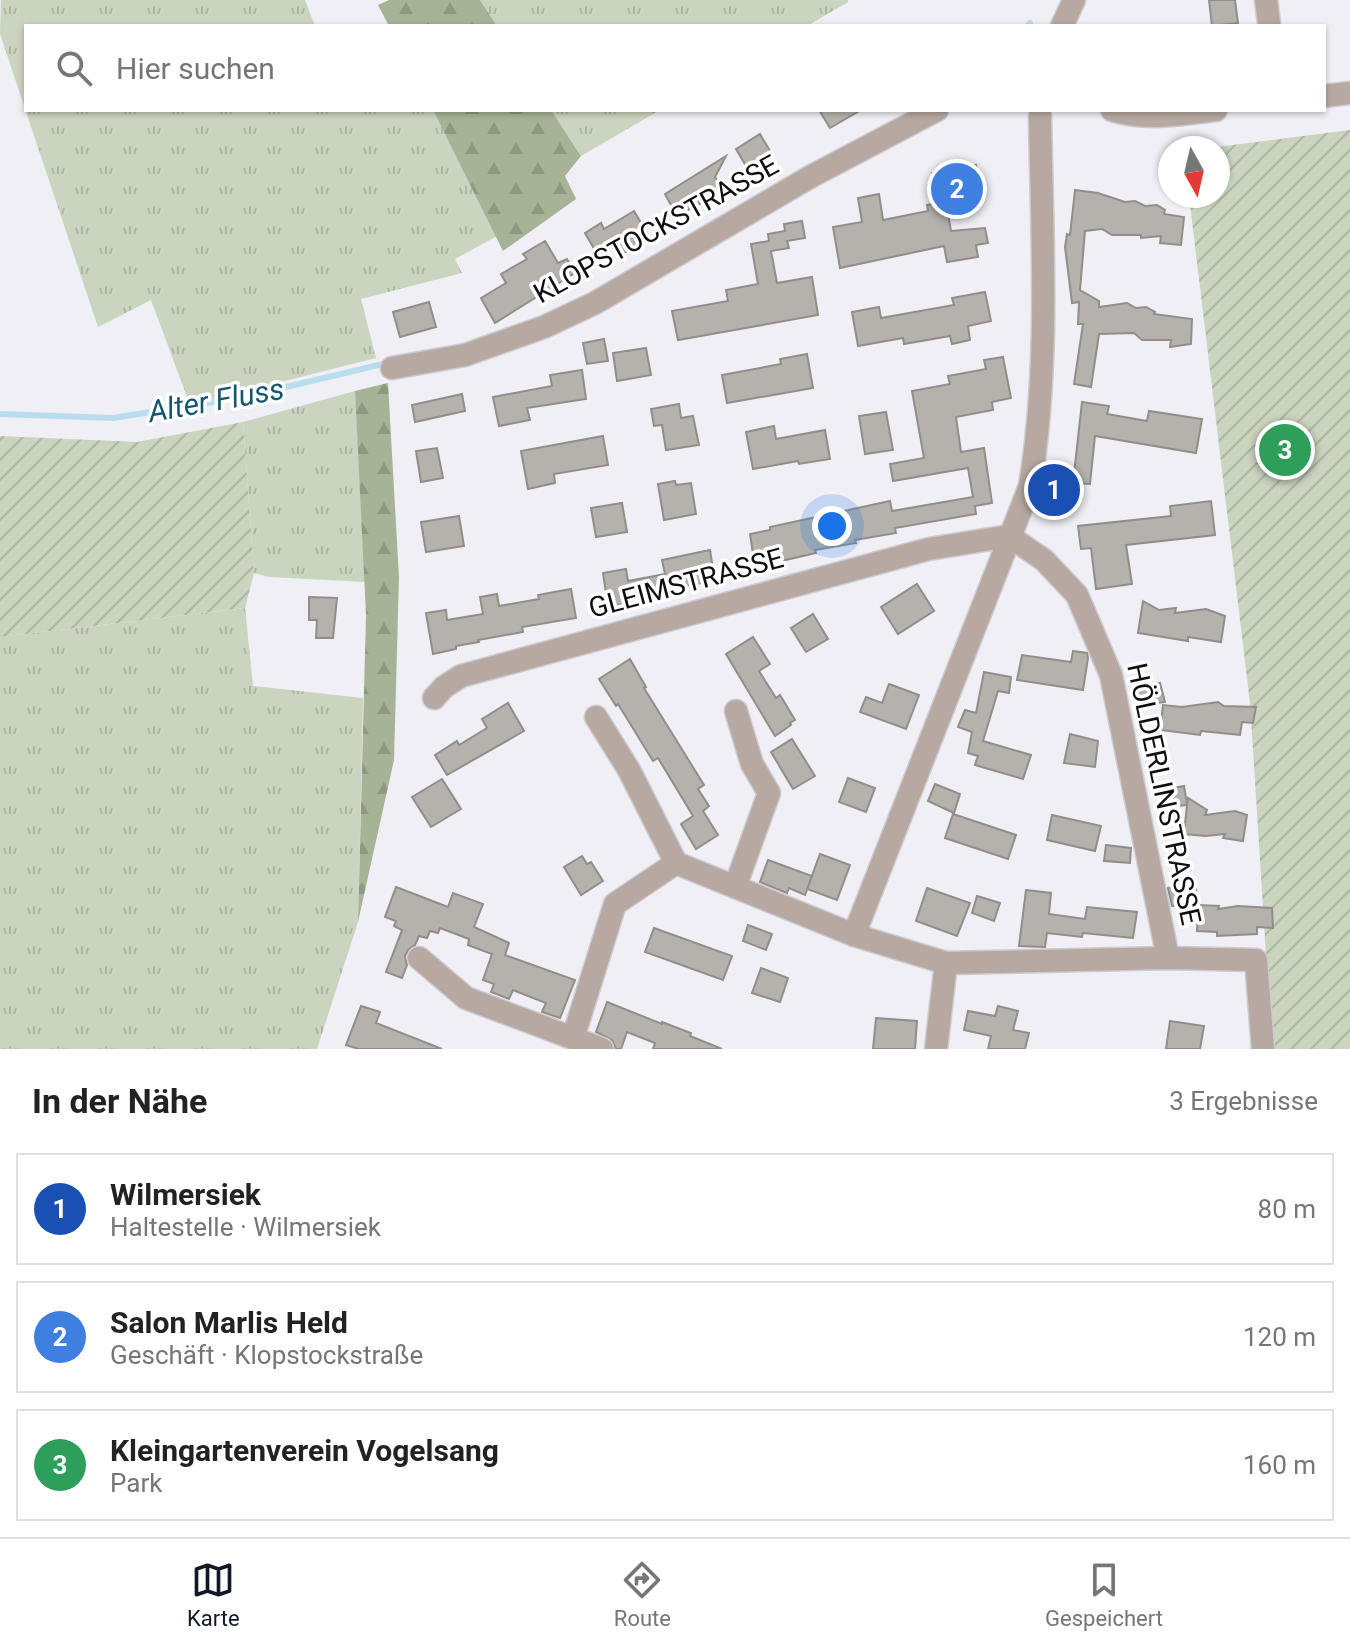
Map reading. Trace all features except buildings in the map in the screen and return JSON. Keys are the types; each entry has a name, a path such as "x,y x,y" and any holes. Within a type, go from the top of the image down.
{"street":[{"path":"1063,24 1074,0"},
{"path":"1266,0 1269,23"},
{"path":"1326,96 1350,93"},
{"name":"KLOPSTOCKSTRASSE","path":"392,368 465,355 544,327 582,309 810,177 933,112"},
{"path":"854,935 1030,486 1039,433 1043,317 1040,112"},
{"path":"1118,112 1131,116 1170,116 1201,112"},
{"name":"GLEIMSTRASSE","path":"434,698 461,676 929,549 1009,536"},
{"name":"HÖLDERLINSTRASSE","path":"1009,536 1044,560 1077,595 1111,675 1168,958"},
{"path":"735,887 769,793 752,764 736,711"},
{"path":"596,717 629,770 676,863 854,935 946,963 1168,958 1256,960 1263,1049"},
{"path":"573,1038 615,904 676,863"},
{"path":"419,958 466,998 602,1049"},
{"path":"936,1049 946,963"}],"green space":[{"path":"1,0 305,0 314,24 24,24 24,106 0,34"},
{"path":"389,0 480,0 496,24 388,24 378,5"},
{"path":"480,0 848,0 810,24 496,24"},
{"path":"26,112 434,112 497,236 455,259 462,273 361,299 376,358 190,405 151,300 98,327"},
{"path":"434,112 552,112 581,156 565,176 576,199 503,251"},
{"path":"552,112 657,112 581,156"},
{"path":"1350,130 1350,1049 1272,1049 1250,703 1190,208 1230,208 1230,145"},
{"path":"388,383 399,577 394,760 358,922 366,615 355,391"},
{"path":"355,391 366,582 269,577 254,573 243,422"},
{"path":"243,422 254,573 245,608 0,637 0,436 137,442"},
{"path":"245,608 253,686 363,698 358,922 317,1049 0,1049 0,637"}],"waterway":[{"name":"Alter Fluss","path":"0,414 113,418 244,397 387,363"}],"place":[{"name":"Salon Marlis Held","path":"957,189"},
{"name":"Kleingartenverein Vogelsang","path":"1285,450"},
{"name":"Wilmersiek","path":"1054,490"}]}
